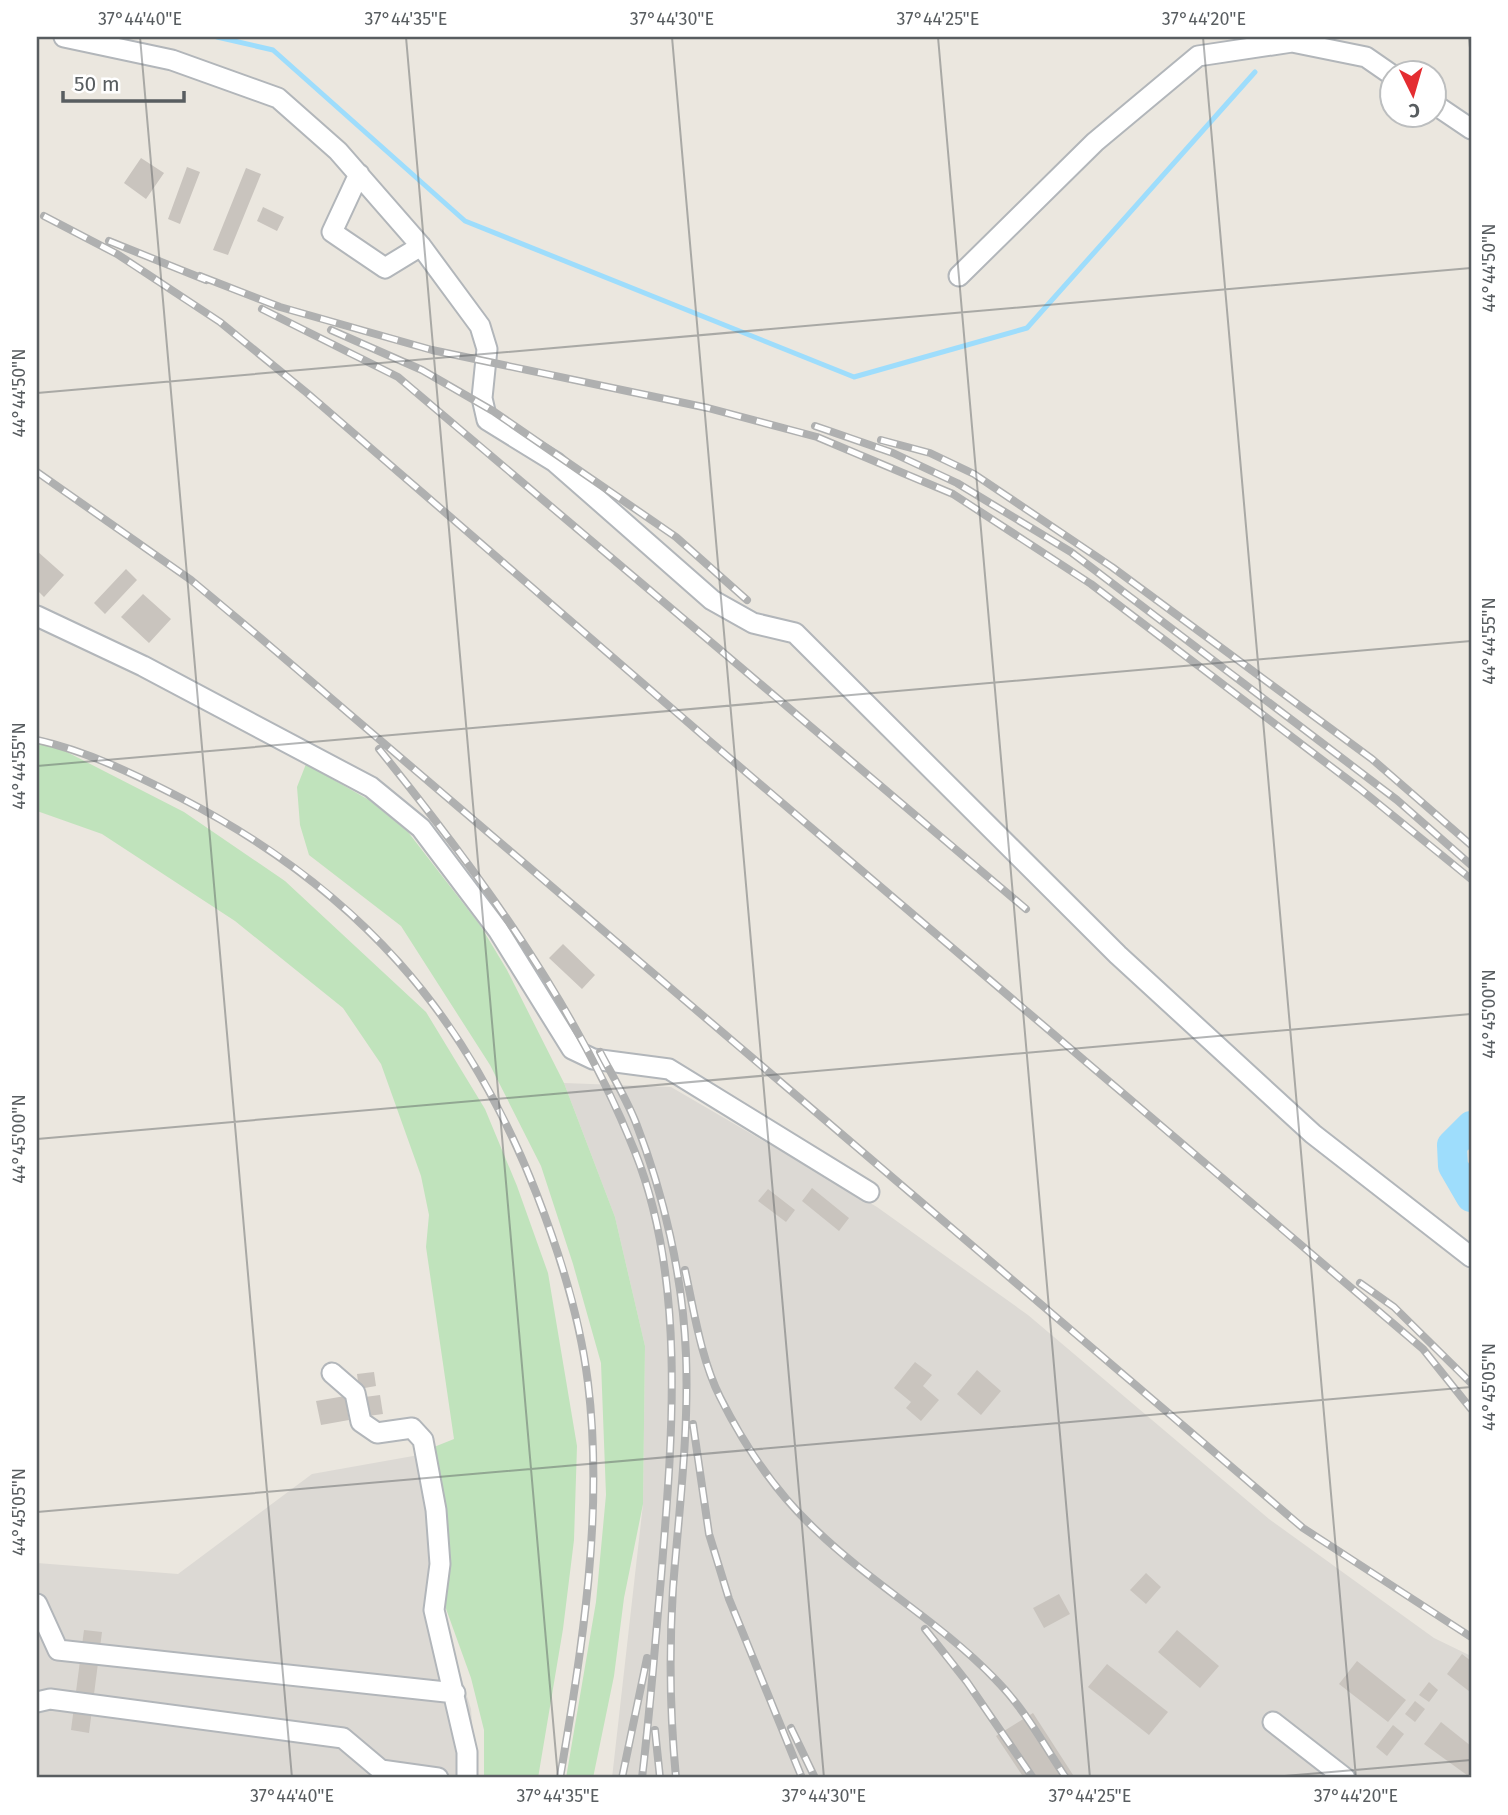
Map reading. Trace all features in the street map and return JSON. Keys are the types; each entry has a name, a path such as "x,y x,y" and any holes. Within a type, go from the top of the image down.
{"street":[{"path":"64,37 172,60 278,99 338,151 421,246 480,326 487,349 482,398 487,420 555,462 712,600 754,623 795,633 1118,955 1313,1134 1471,1257"},
{"path":"959,276 1095,142 1198,56 1292,42 1366,57 1378,65"},
{"path":"1448,113 1471,129"},
{"path":"359,174 332,232 385,268 421,246"},
{"path":"37,616 143,666 371,787 421,828 498,930 572,1049 593,1059 669,1069 869,1192"},
{"path":"332,1373 355,1392 360,1422 377,1433 412,1428 423,1440 436,1510 440,1564 434,1610 441,1650 455,1693 467,1752 467,1778"},
{"path":"37,1604 58,1650 455,1693"},
{"path":"37,1702 50,1699 343,1738 381,1770 438,1778"},
{"path":"1273,1722 1345,1778"}],"shaded area":[{"path":"564,1083 671,1087 877,1207 1028,1315 1269,1519 1434,1638 1471,1656 1471,1778 612,1778 643,1504 645,1346 615,1217"},
{"path":"430,1453 439,1605 471,1709 476,1778 37,1778 37,1563 178,1574 312,1474"}],"green space":[{"path":"37,742 61,749 184,812 285,881 426,1012 485,1109 517,1186 548,1273 577,1446 574,1540 563,1629 538,1778 484,1778 484,1730 471,1678 445,1606 448,1563 444,1499 434,1447 454,1439 426,1247 429,1215 421,1176 381,1064 343,1008 235,921 102,834 37,811"},
{"path":"306,764 369,800 408,832 480,925 507,970 564,1083 615,1217 645,1346 643,1504 624,1598 614,1676 593,1778 566,1778 596,1602 606,1495 601,1363 573,1264 541,1166 490,1065 401,926 309,855 300,825 297,787"}],"building":[{"path":"141,158 164,173 146,199 124,183"},
{"path":"187,167 200,172 180,224 168,219"},
{"path":"246,168 261,174 228,255 213,250"},
{"path":"263,207 284,217 277,231 257,221"},
{"path":"37,551 64,575 44,597 37,590"},
{"path":"126,569 137,580 105,614 94,603"},
{"path":"143,594 171,619 149,643 121,617"},
{"path":"563,944 595,975 582,989 549,958"},
{"path":"812,1188 849,1218 839,1231 802,1201"},
{"path":"768,1189 795,1210 786,1222 758,1201"},
{"path":"915,1362 932,1375 923,1386 939,1400 921,1421 906,1408 911,1402 894,1388"},
{"path":"977,1370 1001,1391 981,1415 957,1394"},
{"path":"374,1372 376,1386 359,1389 357,1374"},
{"path":"380,1395 383,1414 368,1416 365,1397"},
{"path":"345,1396 349,1420 321,1425 316,1401"},
{"path":"1146,1573 1161,1587 1146,1604 1130,1590"},
{"path":"1059,1594 1070,1614 1044,1628 1033,1608"},
{"path":"84,1630 102,1632 89,1733 71,1730"},
{"path":"1177,1630 1219,1666 1200,1688 1158,1652"},
{"path":"1462,1654 1471,1661 1470,1692 1447,1674"},
{"path":"1357,1661 1406,1700 1388,1722 1339,1684"},
{"path":"1107,1664 1168,1712 1149,1735 1088,1687"},
{"path":"1429,1682 1438,1690 1429,1702 1419,1695"},
{"path":"1415,1701 1425,1709 1415,1722 1405,1714"},
{"path":"1033,1713 1075,1778 1024,1778 996,1736"},
{"path":"1441,1722 1471,1746 1471,1778 1424,1744"},
{"path":"1393,1725 1404,1734 1387,1756 1376,1747"}],"waterway":[{"path":"217,37 273,50 465,221 854,377 1027,328 1255,72"},
{"path":"1471,1126 1452,1145 1453,1166 1471,1197"}],"railway":[{"path":"44,216 117,254 220,322 307,393 706,738 1423,1349 1471,1409"},
{"path":"109,241 206,280"},
{"path":"200,276 280,307 432,350 708,408 817,437 953,494 1091,584 1359,788 1471,879"},
{"path":"262,309 398,377 1026,909"},
{"path":"331,330 422,370 493,411 676,537 747,600"},
{"path":"815,426 893,453 957,483 1071,552 1397,800 1471,865"},
{"path":"881,440 930,453 974,474 1112,567 1372,759 1471,845"},
{"path":"37,472 191,580 257,635 1303,1528 1471,1637"},
{"path":"37,740 93,757 181,798 244,834 301,873 352,915 398,962 440,1013 476,1069 509,1129 537,1195 568,1288 588,1383 592,1433 592,1532 588,1581 560,1778"},
{"path":"379,749 488,892 554,992 611,1097 635,1152 651,1202 663,1254 672,1363 669,1472 642,1778"},
{"path":"600,1052 632,1114 646,1150 663,1207 681,1296 686,1355 686,1413 671,1635 671,1707 676,1778"},
{"path":"685,1270 699,1335 713,1382 762,1468 788,1501 838,1550 952,1640 995,1679 1024,1714 1066,1778"},
{"path":"1360,1283 1394,1307 1471,1383"},
{"path":"693,1424 709,1534 729,1599 802,1778"},
{"path":"925,1629 967,1682 1033,1778"},
{"path":"622,1778 647,1658"},
{"path":"791,1728 815,1778"},
{"path":"655,1730 660,1778"}]}
